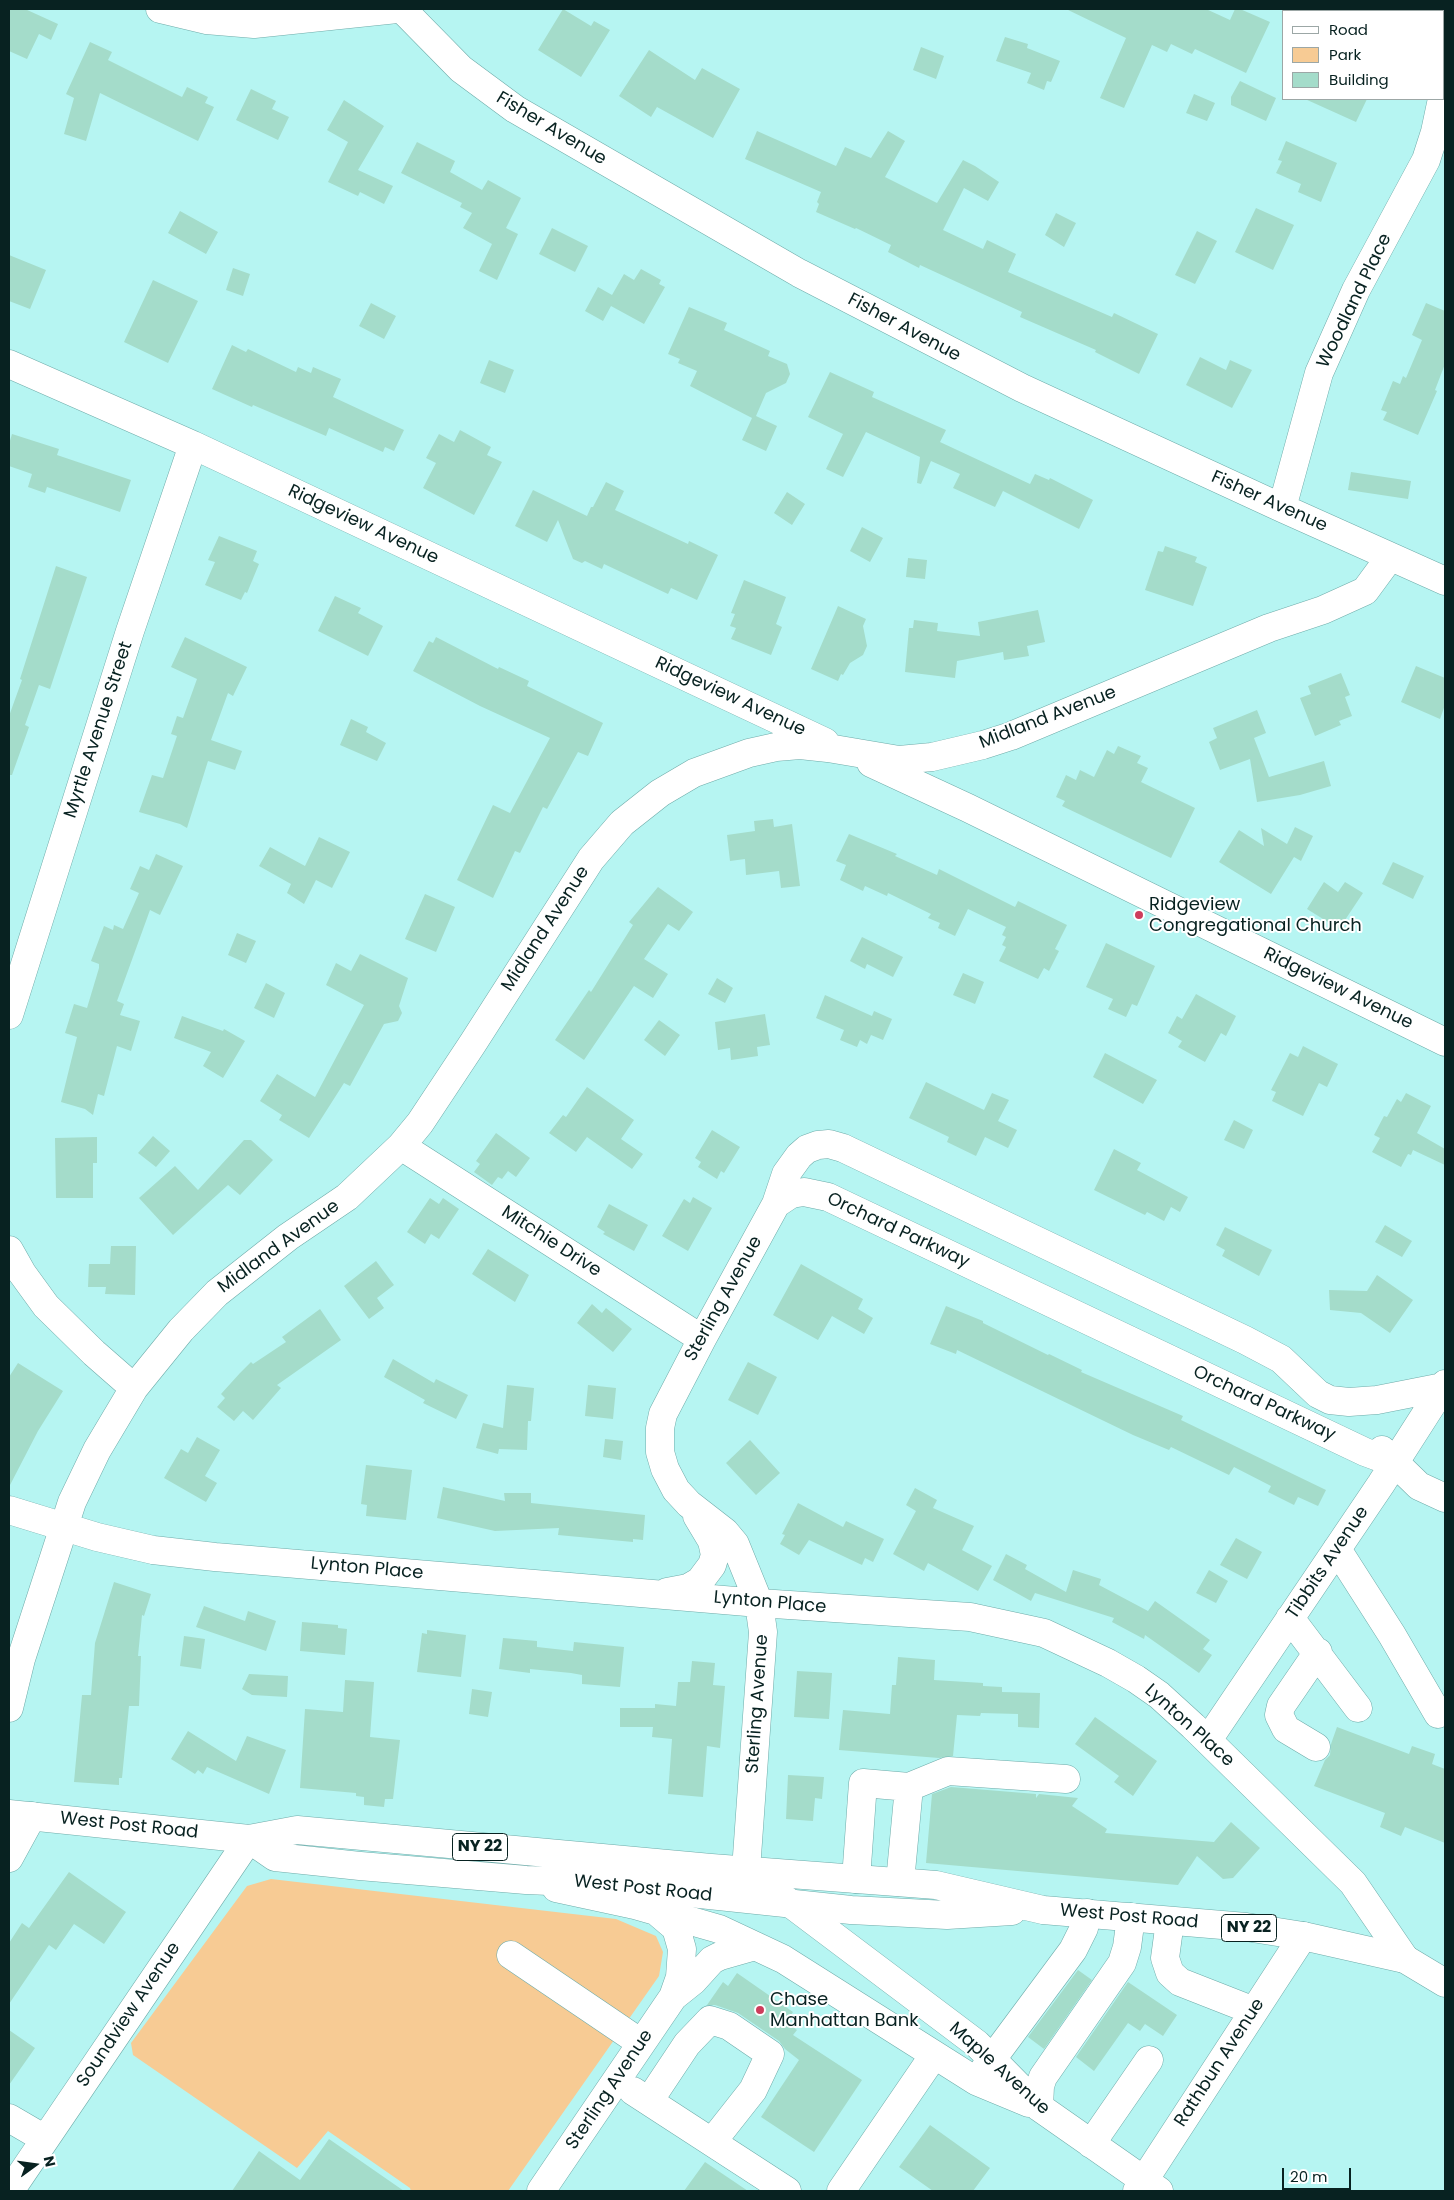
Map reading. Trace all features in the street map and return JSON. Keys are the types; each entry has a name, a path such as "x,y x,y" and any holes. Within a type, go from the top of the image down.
{"street":[{"path":"160,9 206,20 254,24 397,9"},
{"name":"Fisher Avenue","path":"402,9 461,69 515,109 800,273 1022,388 1445,581"},
{"name":"Woodland Place","path":"1282,508 1319,373 1356,290 1426,160 1435,132 1442,100"},
{"name":"Ridgeview Avenue","path":"9,364 193,445 968,808 1445,1042"},
{"name":"Myrtle Avenue Street","path":"9,1015 130,631 193,445"},
{"name":"Midland Avenue","path":"9,1708 21,1659 72,1502 97,1450 134,1388 181,1330 217,1293 288,1236 348,1198 401,1146 420,1123 591,859 622,823 660,793 694,773 749,753 776,747 800,745 899,760 941,755 1011,736 1269,628 1323,610 1365,591 1390,556"},
{"name":"Orchard Parkway","path":"776,1204 786,1174 806,1149 829,1144 842,1148 1274,1355 1281,1359 1318,1394 1329,1408 1347,1424 1378,1446 1395,1463"},
{"name":"Mitchie Drive","path":"401,1146 702,1338"},
{"name":"Orchard Parkway","path":"776,1204 791,1194 804,1192 828,1196 1365,1452 1395,1463"},
{"name":"Sterling Avenue","path":"656,1594 688,1588 700,1580 712,1565 715,1555 712,1541 706,1528 689,1504 676,1490 665,1469 660,1452 660,1428 663,1414 702,1338 776,1204"},
{"path":"9,1250 22,1273 46,1306 87,1347 134,1388"},
{"name":"Orchard Parkway","path":"1318,1394 1330,1400 1349,1402 1398,1397 1444,1386"},
{"name":"Tibbits Avenue","path":"1208,1740 1395,1463 1444,1386"},
{"path":"1395,1463 1419,1486 1445,1498"},
{"name":"Sterling Avenue","path":"689,1504 725,1532 735,1544 759,1603 763,1632 746,1870"},
{"name":"Lynton Place","path":"9,1510 97,1537 153,1550 215,1557 759,1603 970,1617 1044,1633 1108,1663 1136,1679 1158,1695 1208,1740 1353,1883 1405,1959"},
{"path":"1337,1549 1392,1635 1438,1714"},
{"path":"1290,1618 1318,1652 1358,1708"},
{"path":"1316,1747 1286,1729 1279,1715 1281,1706 1318,1652"},
{"path":"856,1879 863,1783 909,1787 948,1770 1066,1779"},
{"path":"900,1882 909,1787"},
{"path":"9,1858 20,1815"},
{"name":"West Post Road","path":"20,1815 249,1839 297,1830 936,1885 1043,1910"},
{"name":"West Post Road","path":"249,1839 275,1857 526,1880 596,1883 850,1910 947,1915 1043,1910 1246,1927 1303,1936 1405,1959 1445,1983"},
{"name":"Soundview Avenue","path":"11,2187 249,1839"},
{"name":"Maple Avenue","path":"746,1870 977,2044 1039,2107 1092,2144 1147,2188"},
{"name":"Maple Avenue","path":"526,1880 719,1928 783,1959 976,2081 1039,2107"},
{"path":"656,1911 676,1928 682,1949 680,1977 673,1997"},
{"path":"976,2081 993,2061 1073,1950 1084,1928 1088,1913"},
{"path":"1039,2107 1040,2086 1043,2076 1122,1963 1127,1947 1131,1917"},
{"path":"1170,1921 1165,1958 1170,1973 1180,1982 1254,2011"},
{"name":"Rathbun Avenue","path":"1147,2188 1254,2011 1303,1936"},
{"name":"Sterling Avenue","path":"541,2191 673,1997 693,1981 712,1960 755,1946"},
{"path":"511,1955 642,2043"},
{"path":"649,2101 686,2044 710,2020 729,2026 770,2054 753,2090 712,2142"},
{"path":"841,2191 934,2055"},
{"path":"1092,2144 1149,2060"},
{"path":"616,2080 787,2191"},
{"path":"9,2118 45,2139"}],"green space":[{"path":"271,1879 616,1919 656,1936 663,1952 659,1976 508,2191 411,2191 410,2188 328,2131 297,2168 133,2055 131,2043 247,1886"}],"building":[{"path":"9,9 25,9 58,24 51,40 39,34 27,59 9,51"},
{"path":"563,9 591,26 594,21 610,30 581,77 538,50"},
{"path":"1066,9 1206,9 1230,20 1235,9 1240,9 1270,22 1246,73 1195,49 1192,54 1171,44 1167,52 1152,45 1124,108 1100,98 1126,38"},
{"path":"1005,37 1028,44 1027,48 1060,61 1051,82 1047,81 1044,90 1027,83 1031,73 996,61"},
{"path":"90,42 112,52 108,60 182,97 187,87 208,97 205,103 214,107 198,141 100,93 86,141 64,134 74,98 66,94"},
{"path":"921,47 944,56 936,79 913,70"},
{"path":"649,50 695,80 702,68 740,89 713,138 657,107 651,117 619,96"},
{"path":"1240,81 1276,98 1266,121 1231,105 1231,97"},
{"path":"251,89 276,101 272,109 289,117 278,140 236,120"},
{"path":"1194,94 1215,103 1207,121 1186,113"},
{"path":"344,100 384,126 358,170 393,186 384,204 360,192 358,196 328,182 348,142 327,130"},
{"path":"1307,100 1367,100 1356,122"},
{"path":"757,131 836,166 845,147 871,158 888,131 905,141 885,177 937,203 963,160 975,166 999,182 988,201 964,188 943,230 983,249 987,240 1016,254 1008,272 1112,317 1114,313 1158,334 1139,374 1095,352 1096,350 1020,317 1022,312 920,265 919,268 888,252 891,245 816,212 821,192 745,159"},
{"path":"1286,141 1337,163 1321,202 1298,192 1301,184 1276,173 1282,161 1278,160"},
{"path":"417,142 455,161 450,172 482,190 488,180 521,198 506,228 518,234 497,280 479,271 492,244 463,228 472,213 460,207 462,203 401,173"},
{"path":"1256,208 1294,225 1273,270 1235,252"},
{"path":"180,211 218,232 206,254 168,233"},
{"path":"1056,213 1076,223 1064,247 1045,235"},
{"path":"552,228 588,246 575,272 539,254"},
{"path":"1197,231 1217,241 1195,284 1175,275"},
{"path":"9,255 46,270 30,309 9,301"},
{"path":"233,268 250,274 243,296 226,290"},
{"path":"641,269 661,280 659,284 665,287 644,324 611,306 603,321 585,311 598,287 612,295 624,274 634,280"},
{"path":"153,280 198,301 168,363 124,342"},
{"path":"371,303 396,316 384,339 359,326"},
{"path":"1426,303 1445,311 1445,364 1435,390 1437,391 1418,435 1383,420 1387,412 1381,410 1393,381 1400,384 1403,376 1406,378 1422,340 1412,335"},
{"path":"689,307 727,323 724,330 770,351 768,356 787,364 790,374 786,383 766,393 756,416 777,426 766,451 742,440 752,418 690,386 697,371 678,363 680,359 668,354"},
{"path":"232,345 246,352 248,349 296,372 298,367 311,373 313,367 341,379 333,397 404,430 394,451 385,447 383,452 329,428 326,436 212,389"},
{"path":"1200,357 1226,370 1230,360 1252,370 1232,408 1186,385"},
{"path":"489,360 514,370 505,393 480,383"},
{"path":"830,372 874,392 872,397 946,430 940,442 1030,484 1035,474 1049,480 1050,478 1093,500 1079,529 1003,491 995,507 953,488 960,474 931,461 921,484 917,483 920,457 866,432 843,477 826,469 843,434 808,417"},
{"path":"460,430 491,447 487,455 502,462 474,515 423,488 436,463 426,458 439,434 454,442"},
{"path":"12,434 59,449 57,455 131,480 120,512 47,487 45,493 28,487 32,474 9,466 9,444"},
{"path":"1351,472 1411,481 1408,499 1348,490"},
{"path":"606,482 624,491 615,510 688,544 689,541 718,555 697,600 671,588 668,594 604,564 602,569 585,561 582,563 573,559 558,520 547,542 515,526 533,490 587,516"},
{"path":"787,492 805,504 792,525 774,513"},
{"path":"862,527 883,538 870,562 850,551"},
{"path":"219,536 257,551 253,561 259,564 247,593 245,592 241,600 205,585 215,562 208,560"},
{"path":"1165,546 1197,557 1195,562 1207,567 1193,606 1145,590 1158,551 1163,552"},
{"path":"908,558 927,560 925,579 906,577"},
{"path":"56,566 87,577 50,689 39,685 25,725 29,727 12,775 9,775 9,716 22,680 20,679"},
{"path":"744,580 786,597 776,624 782,627 771,655 731,639 736,628 730,626 735,614 731,613"},
{"path":"335,596 361,608 358,613 383,626 368,656 318,631"},
{"path":"838,606 866,619 863,626 867,646 863,655 850,663 838,681 811,669"},
{"path":"1038,610 1045,642 1027,646 1029,656 1004,660 1003,652 957,661 955,678 905,672 909,628 913,628 914,620 938,623 937,631 980,636 978,622"},
{"path":"185,637 247,667 233,696 228,693 211,740 242,751 235,770 208,761 187,828 180,824 139,812 152,775 163,778 177,736 171,734 177,716 183,718 197,679 171,667"},
{"path":"436,637 498,669 499,667 529,681 527,686 603,723 588,756 578,752 547,809 543,807 520,853 515,851 493,898 457,880 493,805 510,813 550,738 480,706 413,671 429,641 433,643"},
{"path":"1416,666 1445,678 1445,705 1440,719 1401,702"},
{"path":"1341,673 1350,695 1345,697 1352,716 1339,721 1341,725 1315,736 1300,698 1311,694 1308,686"},
{"path":"1257,710 1266,733 1254,738 1269,777 1324,761 1331,786 1300,795 1257,802 1250,759 1220,770 1209,742 1217,738 1213,728"},
{"path":"351,719 368,727 366,732 386,743 377,761 340,745"},
{"path":"1118,746 1141,756 1137,763 1148,768 1141,782 1195,808 1171,858 1062,806 1065,801 1056,797 1066,775 1076,780 1080,770 1094,777 1107,750 1114,754"},
{"path":"773,819 774,827 792,824 800,886 781,888 779,871 746,875 745,859 730,861 727,835 755,831 754,821"},
{"path":"1295,827 1313,836 1301,861 1294,857 1271,894 1219,862 1239,830 1264,846 1261,828 1287,844"},
{"path":"849,834 897,854 895,856 937,875 939,869 1015,907 1018,901 1067,925 1055,949 1059,951 1049,971 1044,968 1038,979 999,961 1006,947 1002,945 1006,937 1002,935 1006,927 968,909 955,936 938,928 940,923 928,918 931,914 888,893 887,896 865,886 863,891 840,880 846,865 836,861"},
{"path":"319,837 350,852 332,888 316,880 304,904 287,893 291,884 259,866 270,847 305,866"},
{"path":"156,854 183,866 160,915 150,910 117,1001 124,1004 120,1015 140,1021 131,1051 117,1046 104,1096 98,1094 93,1115 85,1109 61,1102 77,1037 65,1033 74,1004 87,1008 99,968 99,964 91,961 104,926 113,930 114,925 123,929 139,893 130,889 140,866 149,870"},
{"path":"1393,862 1424,876 1413,899 1382,884"},
{"path":"1324,882 1338,892 1345,882 1363,893 1339,929 1307,909"},
{"path":"658,887 693,912 679,931 668,924 644,959 668,974 653,998 634,986 584,1060 555,1040 589,990 591,992 633,925 629,922"},
{"path":"425,894 455,907 436,952 405,939"},
{"path":"237,933 256,941 246,963 228,955"},
{"path":"862,937 903,957 893,977 867,964 865,969 850,961"},
{"path":"1106,943 1155,966 1137,1006 1132,1004 1126,1017 1108,1009 1113,999 1086,987"},
{"path":"360,954 408,978 399,1006 402,1013 398,1021 384,1024 350,1086 344,1083 309,1138 279,1120 282,1115 260,1101 277,1074 315,1097 364,1005 326,985 336,963 351,971"},
{"path":"963,973 984,982 975,1004 953,995"},
{"path":"717,978 733,988 725,1003 708,994"},
{"path":"266,983 285,993 274,1018 254,1008"},
{"path":"1196,994 1236,1016 1226,1036 1221,1033 1205,1062 1178,1047 1182,1041 1168,1033 1177,1016 1182,1019"},
{"path":"825,995 872,1016 874,1011 892,1019 883,1040 871,1035 867,1044 860,1040 857,1047 840,1040 844,1030 816,1018"},
{"path":"765,1014 770,1045 757,1047 758,1056 731,1060 730,1048 718,1050 715,1022"},
{"path":"182,1016 223,1031 224,1029 245,1041 223,1078 203,1066 211,1052 174,1038"},
{"path":"659,1020 680,1035 665,1056 644,1040"},
{"path":"1303,1046 1338,1064 1327,1087 1319,1083 1303,1116 1272,1101 1276,1092 1271,1090 1290,1053 1298,1057"},
{"path":"1105,1053 1157,1080 1143,1104 1093,1077"},
{"path":"926,1082 984,1110 992,1093 1009,1100 998,1121 1017,1130 1008,1148 985,1137 976,1156 947,1142 949,1137 909,1118"},
{"path":"587,1087 634,1120 621,1139 643,1154 632,1169 587,1137 576,1152 549,1133 563,1115 566,1117"},
{"path":"1406,1093 1431,1106 1417,1133 1445,1149 1445,1165 1413,1150 1411,1155 1408,1154 1401,1167 1372,1152 1380,1138 1374,1135 1384,1116 1387,1117 1397,1099 1401,1102"},
{"path":"1234,1120 1253,1130 1244,1149 1224,1140"},
{"path":"712,1130 740,1147 724,1173 721,1171 717,1179 698,1167 701,1162 695,1158"},
{"path":"496,1133 530,1158 516,1177 508,1171 502,1179 498,1177 492,1185 474,1172 480,1164 476,1161"},
{"path":"153,1136 170,1151 156,1167 138,1153"},
{"path":"97,1137 97,1163 93,1163 93,1198 56,1198 55,1138"},
{"path":"244,1140 251,1140 273,1160 240,1195 228,1185 173,1235 139,1198 175,1166 198,1190"},
{"path":"1114,1149 1141,1163 1137,1170 1188,1197 1180,1212 1171,1207 1164,1221 1147,1212 1145,1215 1094,1190"},
{"path":"693,1197 712,1208 688,1251 662,1236 684,1199 690,1203"},
{"path":"430,1198 439,1204 443,1198 459,1209 439,1239 431,1234 425,1244 407,1232"},
{"path":"609,1204 648,1225 634,1251 603,1234 605,1232 597,1227"},
{"path":"1385,1225 1412,1241 1402,1257 1375,1242"},
{"path":"1225,1227 1272,1250 1259,1276 1222,1256 1225,1250 1216,1245"},
{"path":"111,1246 136,1246 135,1295 105,1294 106,1287 88,1287 89,1264 110,1264"},
{"path":"488,1249 529,1275 515,1302 472,1274"},
{"path":"376,1261 394,1285 377,1298 384,1308 369,1319 344,1286"},
{"path":"801,1264 863,1299 858,1309 873,1318 864,1334 832,1316 818,1340 773,1315"},
{"path":"1377,1275 1413,1300 1390,1333 1361,1313 1330,1310 1329,1290 1367,1291"},
{"path":"592,1304 602,1313 606,1308 632,1329 613,1352 577,1323"},
{"path":"946,1306 983,1321 983,1323 1082,1370 1081,1372 1183,1416 1181,1420 1326,1490 1318,1506 1298,1497 1294,1505 1268,1492 1271,1486 1234,1467 1229,1475 1171,1447 1169,1450 1133,1435 957,1350 956,1354 930,1344"},
{"path":"320,1309 341,1340 277,1385 281,1388 253,1420 243,1411 234,1421 217,1407 225,1398 221,1394 251,1362 253,1364 286,1342 282,1337"},
{"path":"393,1359 434,1383 436,1379 468,1395 456,1419 423,1403 425,1400 384,1377"},
{"path":"748,1362 777,1377 758,1415 728,1400"},
{"path":"18,1363 63,1391 38,1431 9,1487 9,1377"},
{"path":"507,1385 534,1388 531,1421 528,1421 527,1450 499,1449 498,1454 476,1448 483,1423 503,1428"},
{"path":"588,1385 616,1388 613,1419 585,1416"},
{"path":"197,1437 220,1450 205,1476 217,1483 206,1502 164,1478 181,1449 188,1453"},
{"path":"605,1439 623,1441 621,1460 603,1457"},
{"path":"750,1440 780,1473 756,1495 726,1463"},
{"path":"366,1465 412,1470 406,1520 366,1516 367,1505 361,1504"},
{"path":"443,1487 505,1501 504,1493 531,1493 531,1503 645,1515 643,1540 633,1539 633,1542 558,1535 559,1528 495,1531 437,1518"},
{"path":"915,1488 937,1500 933,1508 974,1526 962,1550 992,1566 978,1591 928,1563 924,1571 893,1554 916,1511 906,1505"},
{"path":"798,1503 843,1527 846,1521 884,1539 873,1562 865,1558 862,1565 809,1540 799,1555 780,1544 785,1535 782,1534"},
{"path":"1236,1538 1262,1552 1247,1579 1220,1565"},
{"path":"1006,1554 1027,1565 1025,1569 1066,1592 1073,1570 1101,1579 1099,1585 1148,1611 1155,1601 1210,1640 1203,1649 1212,1655 1199,1673 1145,1635 1144,1639 1112,1622 1114,1618 1035,1593 1031,1601 993,1580"},
{"path":"1209,1570 1228,1581 1216,1603 1196,1593"},
{"path":"114,1582 151,1594 144,1616 142,1615 138,1656 141,1656 139,1706 129,1706 122,1778 119,1778 119,1785 74,1782 82,1695 91,1695 95,1643"},
{"path":"204,1606 245,1621 248,1611 276,1621 266,1651 196,1627"},
{"path":"302,1622 338,1625 338,1628 347,1629 345,1655 300,1651"},
{"path":"427,1630 466,1635 461,1677 417,1672 422,1633 427,1634"},
{"path":"184,1636 205,1639 201,1669 180,1666"},
{"path":"503,1638 537,1641 537,1647 573,1651 574,1642 624,1647 620,1687 582,1684 582,1675 571,1673 530,1669 530,1673 499,1669"},
{"path":"898,1657 935,1660 934,1680 983,1683 983,1686 1002,1687 1002,1692 1040,1693 1039,1728 1018,1727 1018,1714 981,1713 980,1716 957,1715 953,1756 939,1758 839,1750 843,1710 890,1714 892,1685 896,1685"},
{"path":"692,1661 715,1663 713,1685 725,1686 720,1748 707,1746 703,1797 668,1794 672,1739 652,1737 653,1727 620,1727 620,1708 655,1708 655,1704 676,1706 678,1682 690,1682"},
{"path":"797,1671 832,1673 829,1719 794,1717"},
{"path":"249,1674 288,1676 287,1697 252,1695 242,1689"},
{"path":"345,1680 374,1682 370,1737 400,1740 393,1799 385,1799 384,1807 364,1805 364,1797 356,1796 356,1793 300,1788 305,1709 343,1712"},
{"path":"472,1689 492,1692 488,1717 469,1714"},
{"path":"1095,1717 1157,1761 1133,1796 1114,1782 1119,1776 1075,1744"},
{"path":"1337,1727 1409,1754 1412,1746 1435,1754 1432,1764 1445,1769 1445,1843 1405,1827 1401,1836 1380,1827 1385,1813 1314,1786 1325,1760 1330,1755 1331,1744"},
{"path":"188,1731 236,1761 247,1736 286,1750 269,1794 207,1767 203,1774 198,1770 195,1774 171,1759"},
{"path":"788,1775 824,1777 822,1799 815,1798 813,1821 786,1819"},
{"path":"951,1787 1036,1794 1036,1798 1039,1794 1078,1798 1072,1806 1107,1829 1105,1833 1214,1842 1231,1822 1260,1848 1233,1878 1223,1879 1197,1856 1178,1885 926,1863 932,1794"},
{"path":"69,1872 126,1912 104,1944 74,1924 56,1950 49,1945 9,2004 9,1943 22,1923 29,1928"},
{"path":"1078,1970 1092,1980 1044,2049 1028,2037"},
{"path":"737,1973 793,2012 786,2022 797,2030 793,2035 862,2080 814,2152 761,2117 799,2060 785,2049 779,2041 738,2013 715,2005 707,2005 723,1982 728,1986"},
{"path":"1128,1982 1177,2015 1163,2036 1145,2024 1140,2031 1128,2023 1094,2071 1076,2057"},
{"path":"9,2030 35,2048 9,2085"},
{"path":"930,2125 990,2168 973,2191 933,2191 899,2167"},
{"path":"329,2139 404,2191 232,2191 259,2151 300,2180"},
{"path":"705,2162 748,2191 684,2191"}],"place":[{"name":"Ridgeview Congregational Church","path":"1139,915"},
{"name":"Chase Manhattan Bank","path":"760,2010"}]}
